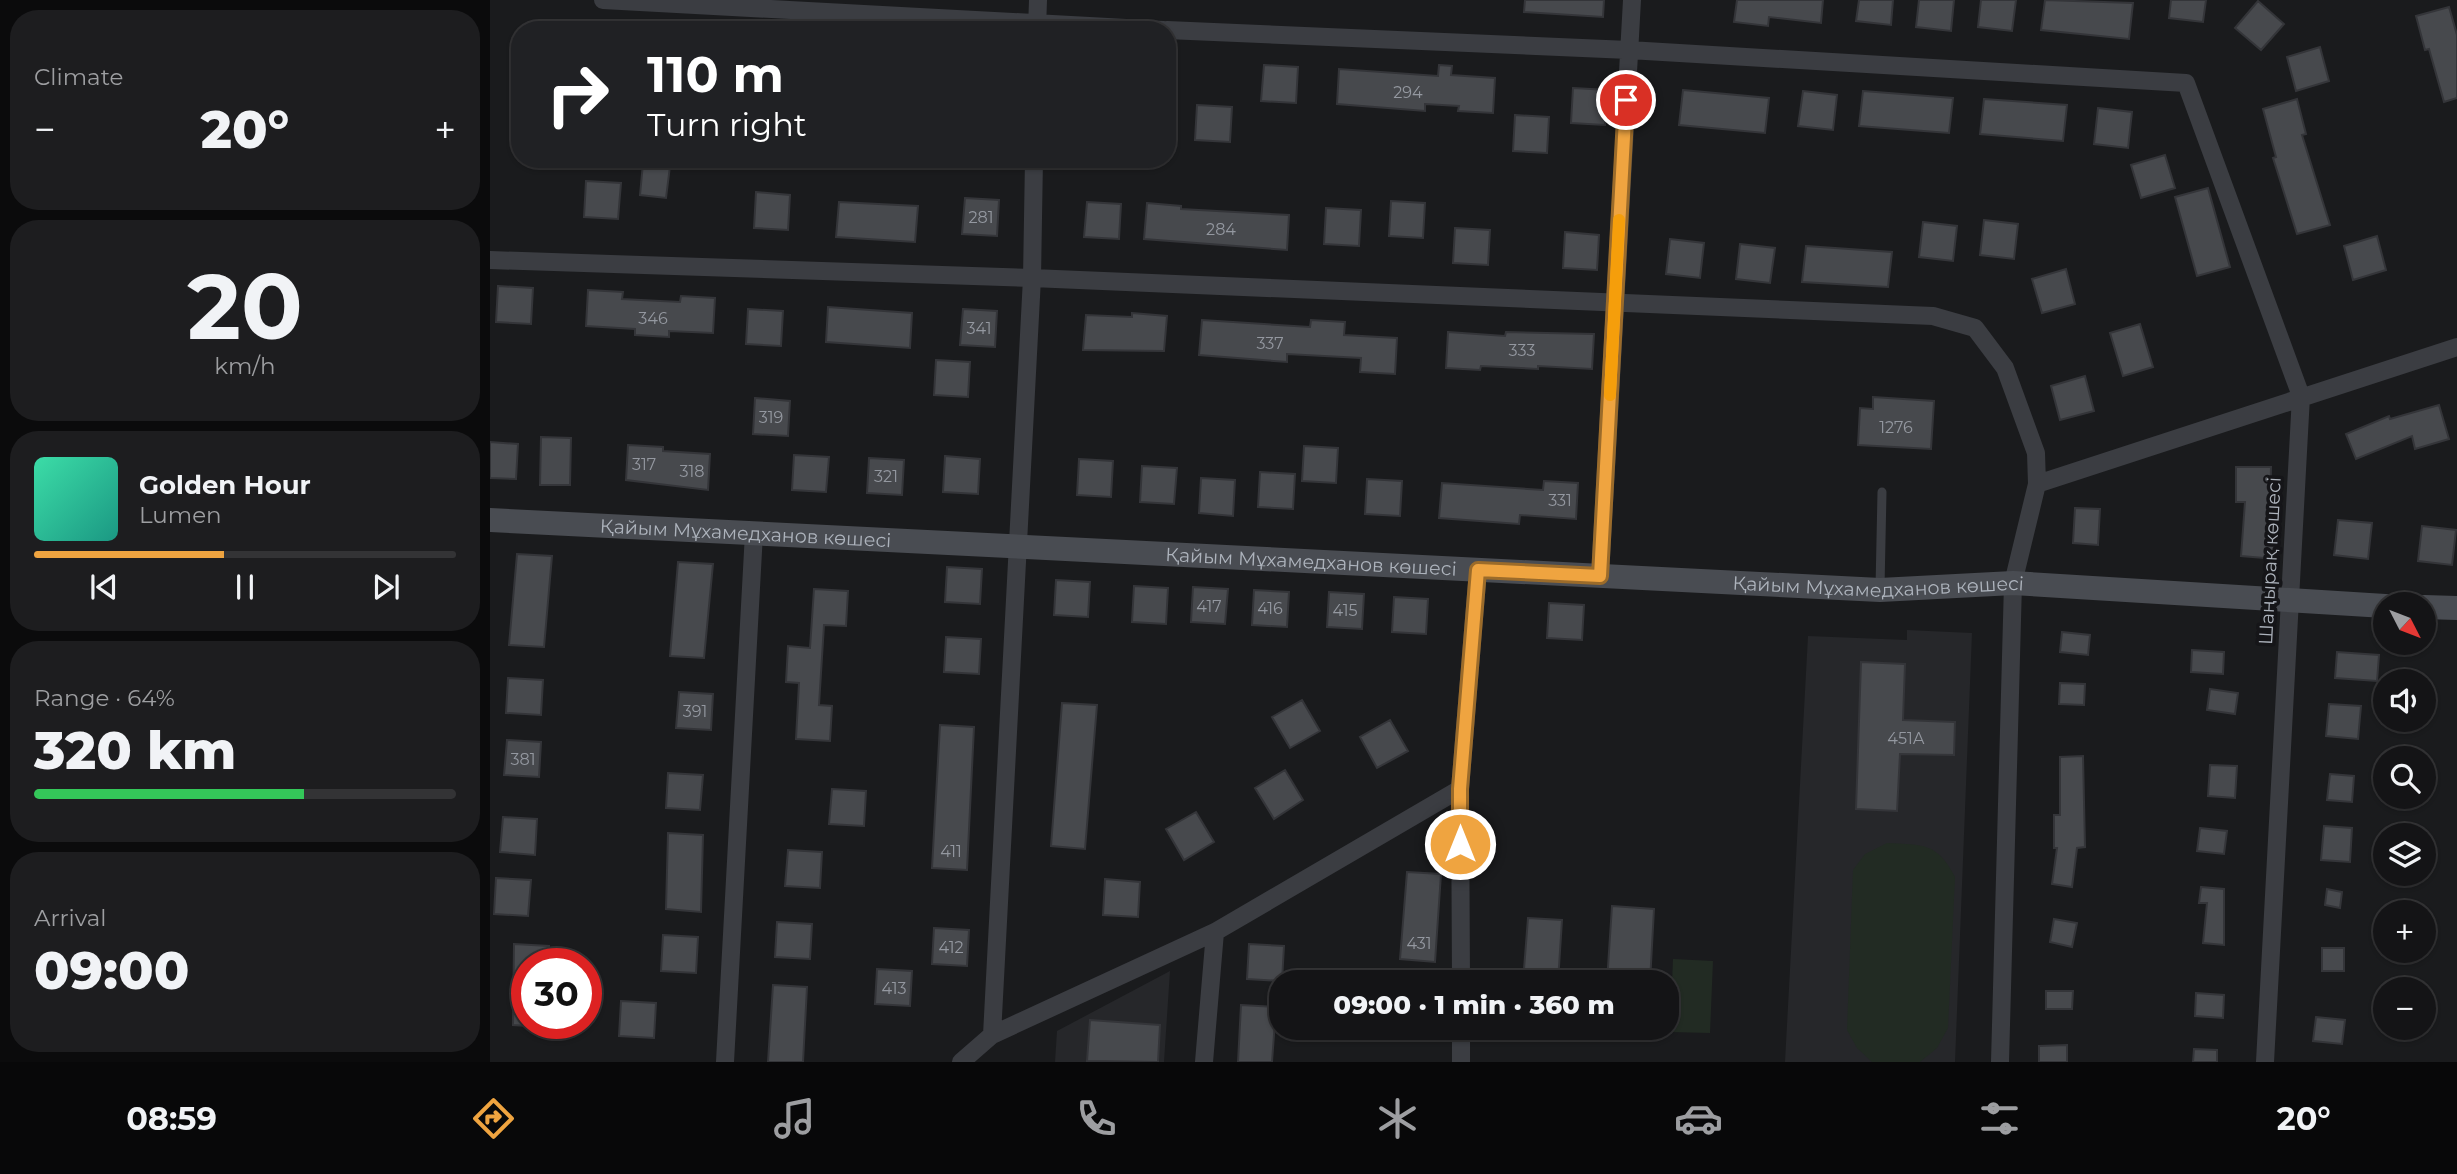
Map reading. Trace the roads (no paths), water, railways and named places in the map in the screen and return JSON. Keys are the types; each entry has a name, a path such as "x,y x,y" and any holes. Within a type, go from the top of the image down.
{"street":[{"path":"603,0 941,21"},
{"path":"1037,21 1038,0"},
{"path":"1600,576 1632,0"},
{"path":"1176,30 1629,50"},
{"name":"Шаңырақ көшесі","path":"1629,50 2186,83 2301,397 2265,1062"},
{"path":"992,1035 1032,278 1034,168"},
{"path":"490,260 1032,278 1933,316 1975,328 2005,368 2036,453 2037,484 2013,583 2000,1062"},
{"path":"2037,484 2457,346"},
{"name":"Қайым Мұхамедханов көшесі","path":"490,520 1880,590 1904,591 2013,583 2373,606"},
{"path":"724,1062 754,533"},
{"path":"1461,970 1460,789 1478,570"},
{"path":"2436,607 2457,608"},
{"path":"961,1062 992,1035 1215,932 1460,789"},
{"path":"1204,1062 1215,932"},
{"path":"1461,1040 1461,1062"}],"lane":[{"path":"1880,590 1882,492"}]}
